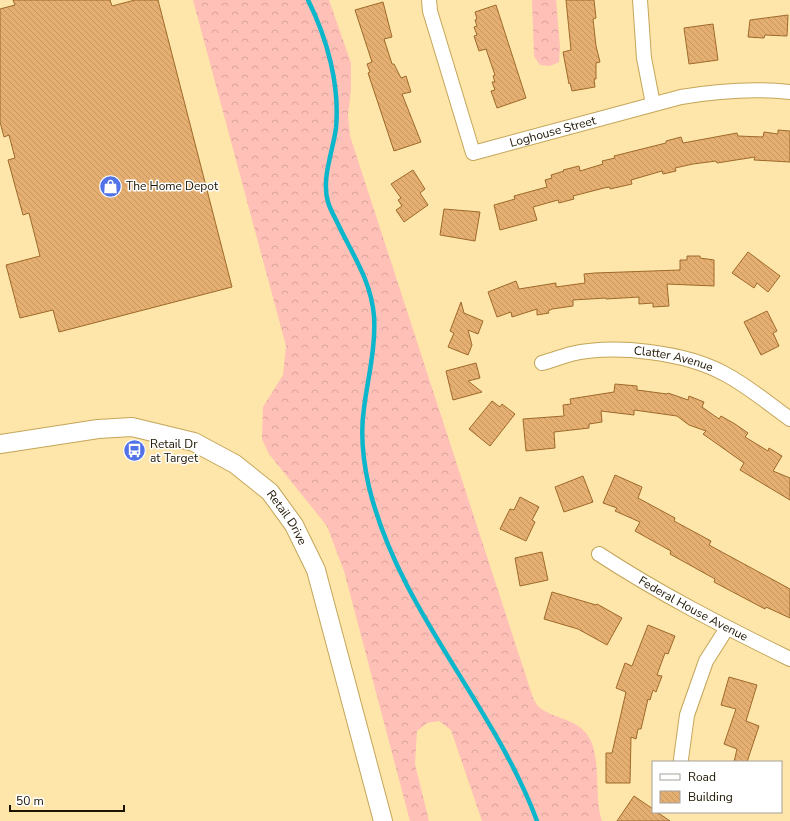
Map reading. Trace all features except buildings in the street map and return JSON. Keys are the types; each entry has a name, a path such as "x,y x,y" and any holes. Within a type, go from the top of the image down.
{"street":[{"name":"Loghouse Street","path":"429,0 430,11 473,153 652,104 712,92 745,90 790,92"},
{"path":"640,0 644,58 652,104"},
{"name":"Clatter Avenue","path":"542,363 572,354 613,350 659,354 687,360 725,374 790,419"},
{"name":"Retail Drive","path":"0,444 98,428 132,427 194,442 234,464 270,492 294,525 316,570 383,821"},
{"name":"Federal House Avenue","path":"599,554 623,570 727,628 790,659"},
{"path":"681,759 687,715 706,661 727,628"}],"green space":[{"path":"193,0 329,0 351,63 351,90 348,115 350,136 533,698 537,705 546,712 570,721 586,733 591,742 596,763 599,811 602,821 482,821 451,730 439,721 427,723 417,731 415,764 429,821 410,821 344,571 327,526 269,454 262,439 263,407 283,375 286,346"},
{"path":"532,0 556,0 560,47 559,62 550,66 540,65 534,56"}],"waterway":[{"path":"308,0 321,30 331,62 336,95 336,128 328,165 326,193 332,212 365,279 374,316 373,351 362,428 365,467 369,487 383,532 402,575 424,616 496,736 518,778 537,821"}],"place":[{"name":"The Home Depot","path":"111,186"},
{"name":"Retail Dr at Target","path":"135,451"}]}
